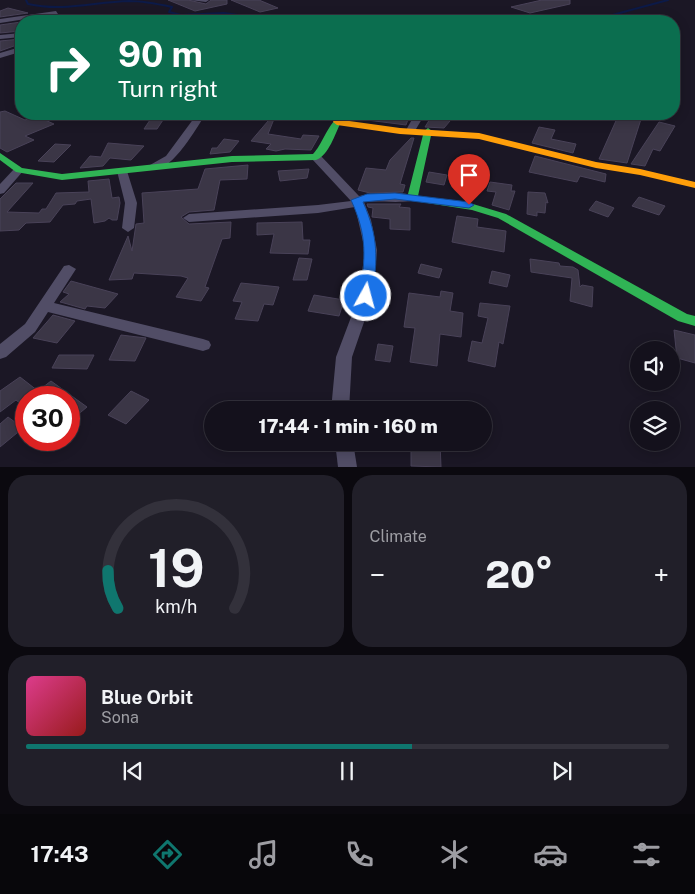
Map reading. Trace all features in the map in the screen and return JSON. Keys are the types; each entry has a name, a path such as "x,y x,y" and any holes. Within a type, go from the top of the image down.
{"street":[{"path":"194,0 206,0"},
{"path":"42,15 56,13"},
{"path":"0,21 15,19"},
{"path":"0,37 15,36"},
{"path":"0,56 15,51"},
{"path":"154,167 170,158 197,120"},
{"path":"0,156 19,170 44,176 62,177 232,159 316,157 324,148 338,120"},
{"path":"349,120 410,132 479,136 596,165 640,172 695,185"},
{"path":"410,132 417,120"},
{"path":"412,198 428,132"},
{"path":"316,157 358,202 365,220 371,250 366,296 344,356 341,401"},
{"path":"0,191 19,170"},
{"path":"122,171 131,203 128,228"},
{"path":"189,218 318,210 374,197 412,198 469,205 516,222 536,236 639,294 683,318 695,322"},
{"path":"0,353 30,328 69,269"},
{"path":"45,306 203,345"},
{"path":"346,451 348,466"}],"building":[{"path":"168,0 188,0 206,4 211,0 227,0 227,4 195,11"},
{"path":"231,0 259,0 278,8 260,12"},
{"path":"542,0 570,0 570,4 530,13 511,7"},
{"path":"8,8 28,13 0,17 0,11"},
{"path":"15,23 15,32 0,33 0,25"},
{"path":"15,40 15,46 0,51 0,41"},
{"path":"5,111 15,116 15,120 45,120 54,124 25,136 34,140 7,152 0,148 0,112"},
{"path":"150,120 163,120 157,129 144,129"},
{"path":"269,120 274,120 268,134 301,139 303,135 319,136 311,150 285,149 276,151 266,149 271,144 251,141"},
{"path":"367,120 408,120 406,125"},
{"path":"429,120 451,120 444,128 425,127"},
{"path":"616,120 641,120 627,163 599,159"},
{"path":"659,122 675,126 660,151 653,149 645,166 631,164"},
{"path":"539,127 555,130 551,139 576,144 573,153 532,143"},
{"path":"411,138 414,138 400,184 405,185 403,192 370,193 358,190 366,168 386,170 390,160"},
{"path":"224,139 239,141 230,152 210,154 212,148 217,148"},
{"path":"108,143 144,146 131,160 110,158 103,166 80,168 90,156 101,157"},
{"path":"55,144 71,145 54,162 38,161"},
{"path":"535,156 606,174 605,182 580,176 577,182 529,172"},
{"path":"248,165 247,179 220,180 214,210 189,212 181,217 189,224 231,222 230,238 222,239 205,287 209,288 201,301 176,297 188,278 181,276 134,273 132,279 109,280 128,236 132,251 136,224 144,223 142,193 198,189 205,169"},
{"path":"309,169 307,178 280,181 278,171"},
{"path":"429,172 447,175 444,185 426,182"},
{"path":"109,179 112,198 119,197 120,203 117,220 109,218 105,221 94,223 91,199 77,201 75,204 63,205 50,222 26,223 19,230 0,231 0,199 16,183 33,183 7,212 39,213 42,209 46,209 56,193 89,192 88,181"},
{"path":"490,182 512,185 511,191 515,191 509,210 492,205 496,192 487,191"},
{"path":"528,192 545,193 548,203 546,202 545,213 537,212 537,216 527,214"},
{"path":"639,197 665,206 659,215 632,206"},
{"path":"596,201 614,208 608,217 589,210"},
{"path":"367,204 401,204 399,207 410,208 410,230 390,229 390,219 372,217 373,208 368,207"},
{"path":"457,216 478,219 477,227 506,231 504,252 452,242"},
{"path":"302,222 303,240 310,240 308,254 270,253 274,234 257,235 257,223"},
{"path":"299,258 312,259 307,280 293,280"},
{"path":"530,259 559,263 560,266 573,267 578,270 580,287 582,285 593,287 592,307 570,301 572,278 531,272"},
{"path":"421,264 442,269 439,278 418,273"},
{"path":"492,271 510,275 507,287 489,283"},
{"path":"71,281 118,294 105,308 87,306 85,309 60,302 69,294 63,292"},
{"path":"241,283 279,287 273,305 264,304 258,321 235,319 242,302 233,301"},
{"path":"441,291 453,293 450,311 463,313 461,337 440,334 437,366 410,362 415,328 404,327 409,293 440,297"},
{"path":"314,295 344,300 339,316 308,311"},
{"path":"480,303 510,306 503,344 499,342 495,367 468,361 472,341 482,343 488,318 478,316"},
{"path":"53,315 75,321 57,343 33,338"},
{"path":"674,330 695,335 695,363 680,359 680,341 675,341"},
{"path":"121,335 146,338 135,361 109,360"},
{"path":"378,344 393,346 390,362 375,360"},
{"path":"59,355 94,355 87,369 52,368"},
{"path":"20,377 32,386 15,386 15,401 0,412 0,391"},
{"path":"51,381 58,386 44,386"},
{"path":"131,391 149,400 126,424 108,415"},
{"path":"80,402 87,407 80,413"},
{"path":"8,417 15,422 15,435 0,447 0,424"},
{"path":"411,451 440,451 441,467 411,466"}],"waterway":[{"path":"26,0 28,4 54,7 129,1 140,2 172,7 169,12 181,15"},
{"path":"612,15 668,0"},
{"path":"181,15 224,13 238,15"}],"traffic: fast":[{"path":"0,156 19,170 62,177 232,159 316,157 324,148 337,122"},
{"path":"428,131 412,198 473,207 502,216 683,318 695,321"}],"traffic: slow":[{"path":"338,120 337,122 400,131 479,136 596,165 640,172 695,185"}],"route":[{"path":"366,296 371,250 365,220 357,200 367,197 395,196 469,205"}]}
